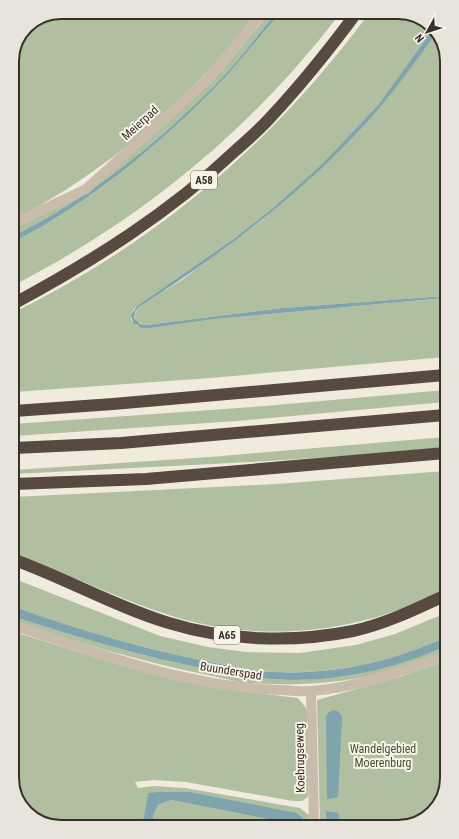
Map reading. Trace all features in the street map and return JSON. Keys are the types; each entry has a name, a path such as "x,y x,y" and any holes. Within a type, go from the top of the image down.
{"highway":[{"name":"A58","path":"19,301 70,273 140,228 204,180 268,121 326,55 352,19"},
{"path":"19,411 113,404 440,375"},
{"path":"19,448 121,443 440,415"},
{"path":"19,484 146,479 440,452"},
{"name":"A65","path":"19,562 141,613 169,623 205,631 244,637 302,637 352,631 389,619 440,598"}],"street":[{"name":"Meierpad","path":"19,221 86,189 208,79 257,19"},
{"name":"Buunderspad","path":"19,627 107,656 163,672 225,686 266,690 311,691 350,684 400,672 440,658"},
{"name":"Koebrugseweg","path":"311,691 314,820"}],"green space":[{"path":"61,19 253,19 212,67 167,111 94,171 41,205 19,217 19,58 23,42 31,31 45,22"},
{"path":"264,19 271,19 231,68 214,86 192,108 144,150 94,188 68,205 19,233 19,226 37,218 126,158 221,71"},
{"path":"275,19 336,19 308,54 272,93 235,130 196,165 154,198 111,228 20,282 19,239 67,211 94,193 145,153 193,110 240,60"},
{"path":"365,19 401,19 411,21 417,23 430,33 378,105 321,165 268,212 232,240 137,306 133,310 131,320 137,326 151,328 215,319 440,298 440,357 210,378 19,392 19,310 67,284 117,253 165,220 210,184 253,146 294,104 333,60"},
{"path":"433,37 437,45 440,61 440,296 283,308 145,325 136,322 134,315 139,307 183,279 261,221 314,174 369,119"},
{"path":"440,390 440,402 237,421 19,436 19,424 265,406"},
{"path":"440,437 440,447 373,454 19,474 19,470 210,457"},
{"path":"440,471 440,591 415,603 382,615 348,624 314,630 278,632 244,630 209,625 175,617 134,603 19,555 19,497 277,484"},
{"path":"19,581 160,636 208,647 246,652 300,653 356,645 395,634 440,615 440,640 384,660 363,665 320,671 268,672 185,657 136,645 19,608"},
{"path":"19,618 87,640 185,665 220,672 273,679 314,679 353,675 391,666 440,648 440,654 400,669 351,679 301,684 251,683 175,668 60,636 19,622"},
{"path":"19,633 126,667 238,691 298,698 306,708 308,718 308,797 302,801 293,801 186,782 153,780 135,782 138,788 154,786 185,788 300,808 309,815 309,820 302,820 302,817 297,813 148,793 143,820 58,820 42,816 31,808 22,794 19,778"},
{"name":"Wandelgebied Moerenburg","path":"440,663 440,783 436,797 426,810 414,817 406,819 320,820 317,700 400,677"},
{"path":"171,800 272,820 153,820 154,813 158,805"}],"water":[{"path":"271,19 275,19 215,88 146,152 120,173 67,211 19,239 19,233 68,205 94,188 144,150 192,108 239,59"},
{"path":"430,33 433,38 397,86 377,111 331,160 279,206 225,248 139,307 135,312 134,318 140,324 146,325 283,308 440,296 440,298 215,319 151,328 142,328 133,323 131,315 137,306 232,240 268,212 321,165 378,105"},
{"path":"19,608 87,631 136,645 210,662 273,672 318,671 362,665 405,653 440,640 440,648 410,660 372,671 333,678 294,680 273,679 210,670 161,659 19,618"},
{"path":"334,710 339,712 342,717 338,797 327,799 326,716 329,712"},
{"path":"189,792 297,813 302,817 302,820 272,820 171,800 158,805 154,813 153,820 143,820 148,793"},
{"path":"326,811 339,813 339,820 326,820"}]}
